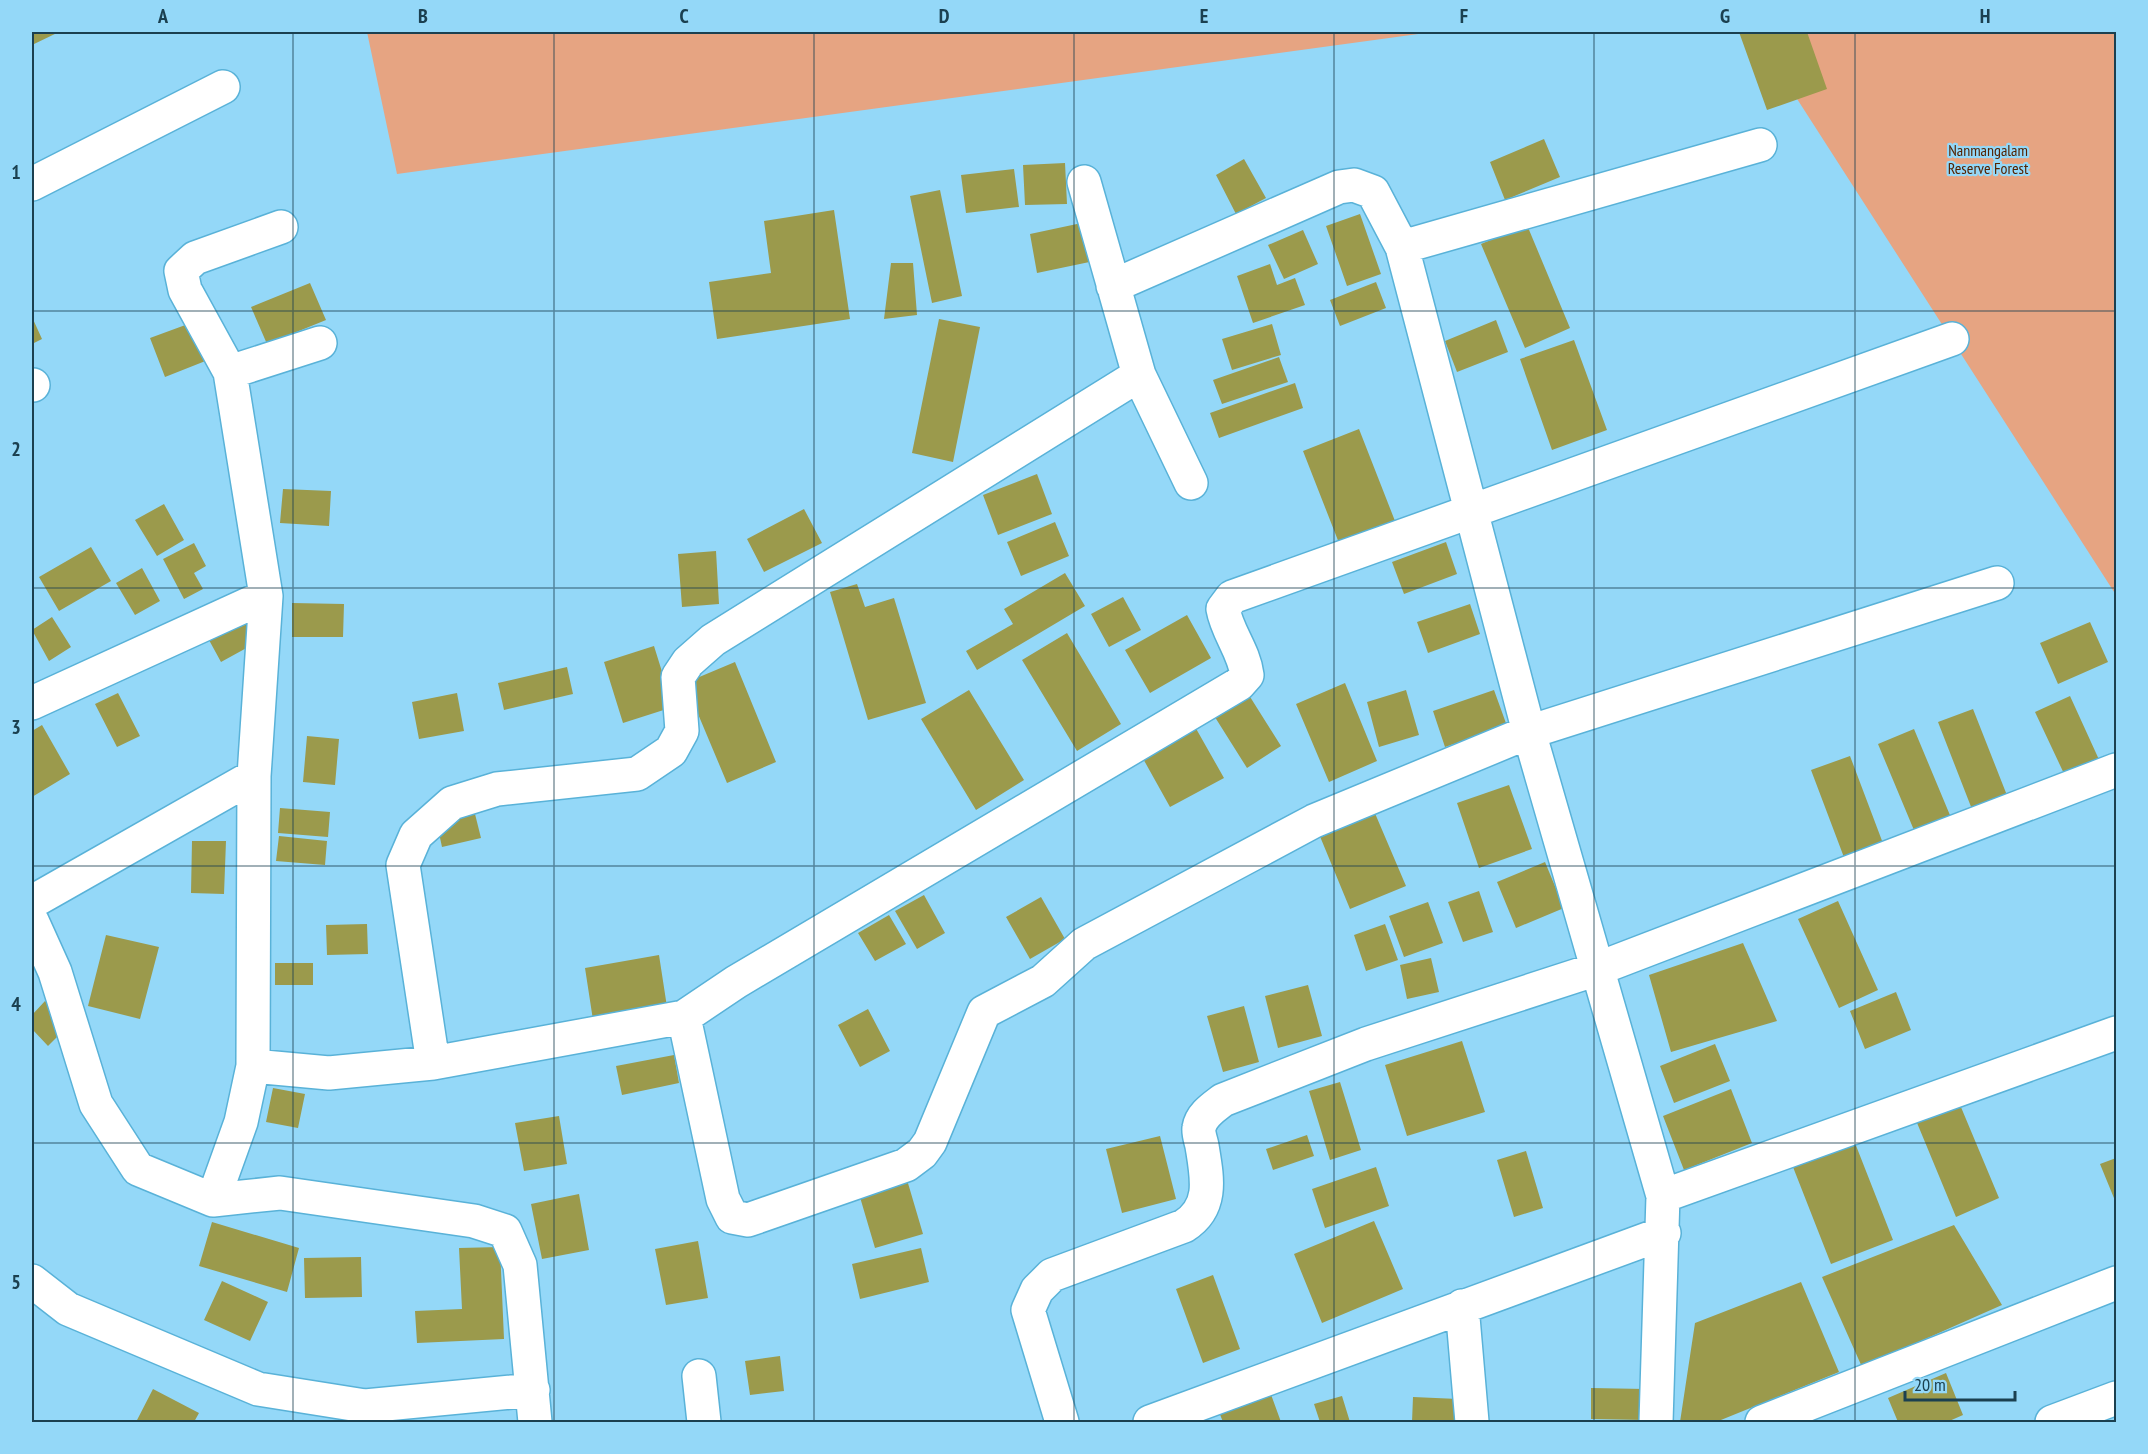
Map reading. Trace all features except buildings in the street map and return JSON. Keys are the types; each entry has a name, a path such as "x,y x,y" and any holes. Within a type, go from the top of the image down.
{"street":[{"path":"32,184 223,87"},
{"path":"1402,247 1760,145"},
{"path":"1084,182 1138,375 1191,483"},
{"path":"1113,286 1339,187 1354,185 1373,192 1402,247 1529,732 1664,1196 1656,1422"},
{"path":"213,1200 241,1122 254,1066 254,776 266,596 230,372 185,290 181,271 195,258 281,227"},
{"path":"254,1066 329,1073 433,1063 684,1017 736,982 1239,684 1247,675 1246,661 1226,623 1223,609 1232,597 1952,339"},
{"path":"230,372 320,344"},
{"path":"433,1063 403,864 416,836 452,803 497,789 637,774 671,751 682,731 678,677 688,662 713,640 1138,375"},
{"path":"684,1017 723,1199 732,1217 748,1220 906,1165 922,1153 930,1142 984,1012 1043,981 1084,944 1314,821 1529,732 1997,583"},
{"path":"32,703 266,596"},
{"path":"1062,1422 1028,1310 1037,1290 1052,1275 1195,1220 1203,1208 1208,1185 1199,1127 1206,1113 1223,1100 1366,1044 1597,969 2116,770"},
{"path":"32,902 254,776"},
{"path":"32,921 55,972 96,1104 138,1169 213,1200 280,1193 474,1221 505,1231 520,1265 535,1422"},
{"path":"1664,1196 2116,1033"},
{"path":"1150,1422 1664,1233"},
{"path":"32,1281 68,1309 258,1389 365,1406 533,1390"},
{"path":"1762,1422 2116,1283"},
{"path":"1462,1306 1472,1422"},
{"path":"699,1376 704,1422"},
{"path":"2052,1422 2116,1398"}],"green space":[{"path":"367,32 1433,32 397,174"},
{"name":"Nanmangalam Reserve Forest","path":"1754,32 2116,32 2116,595"}]}
